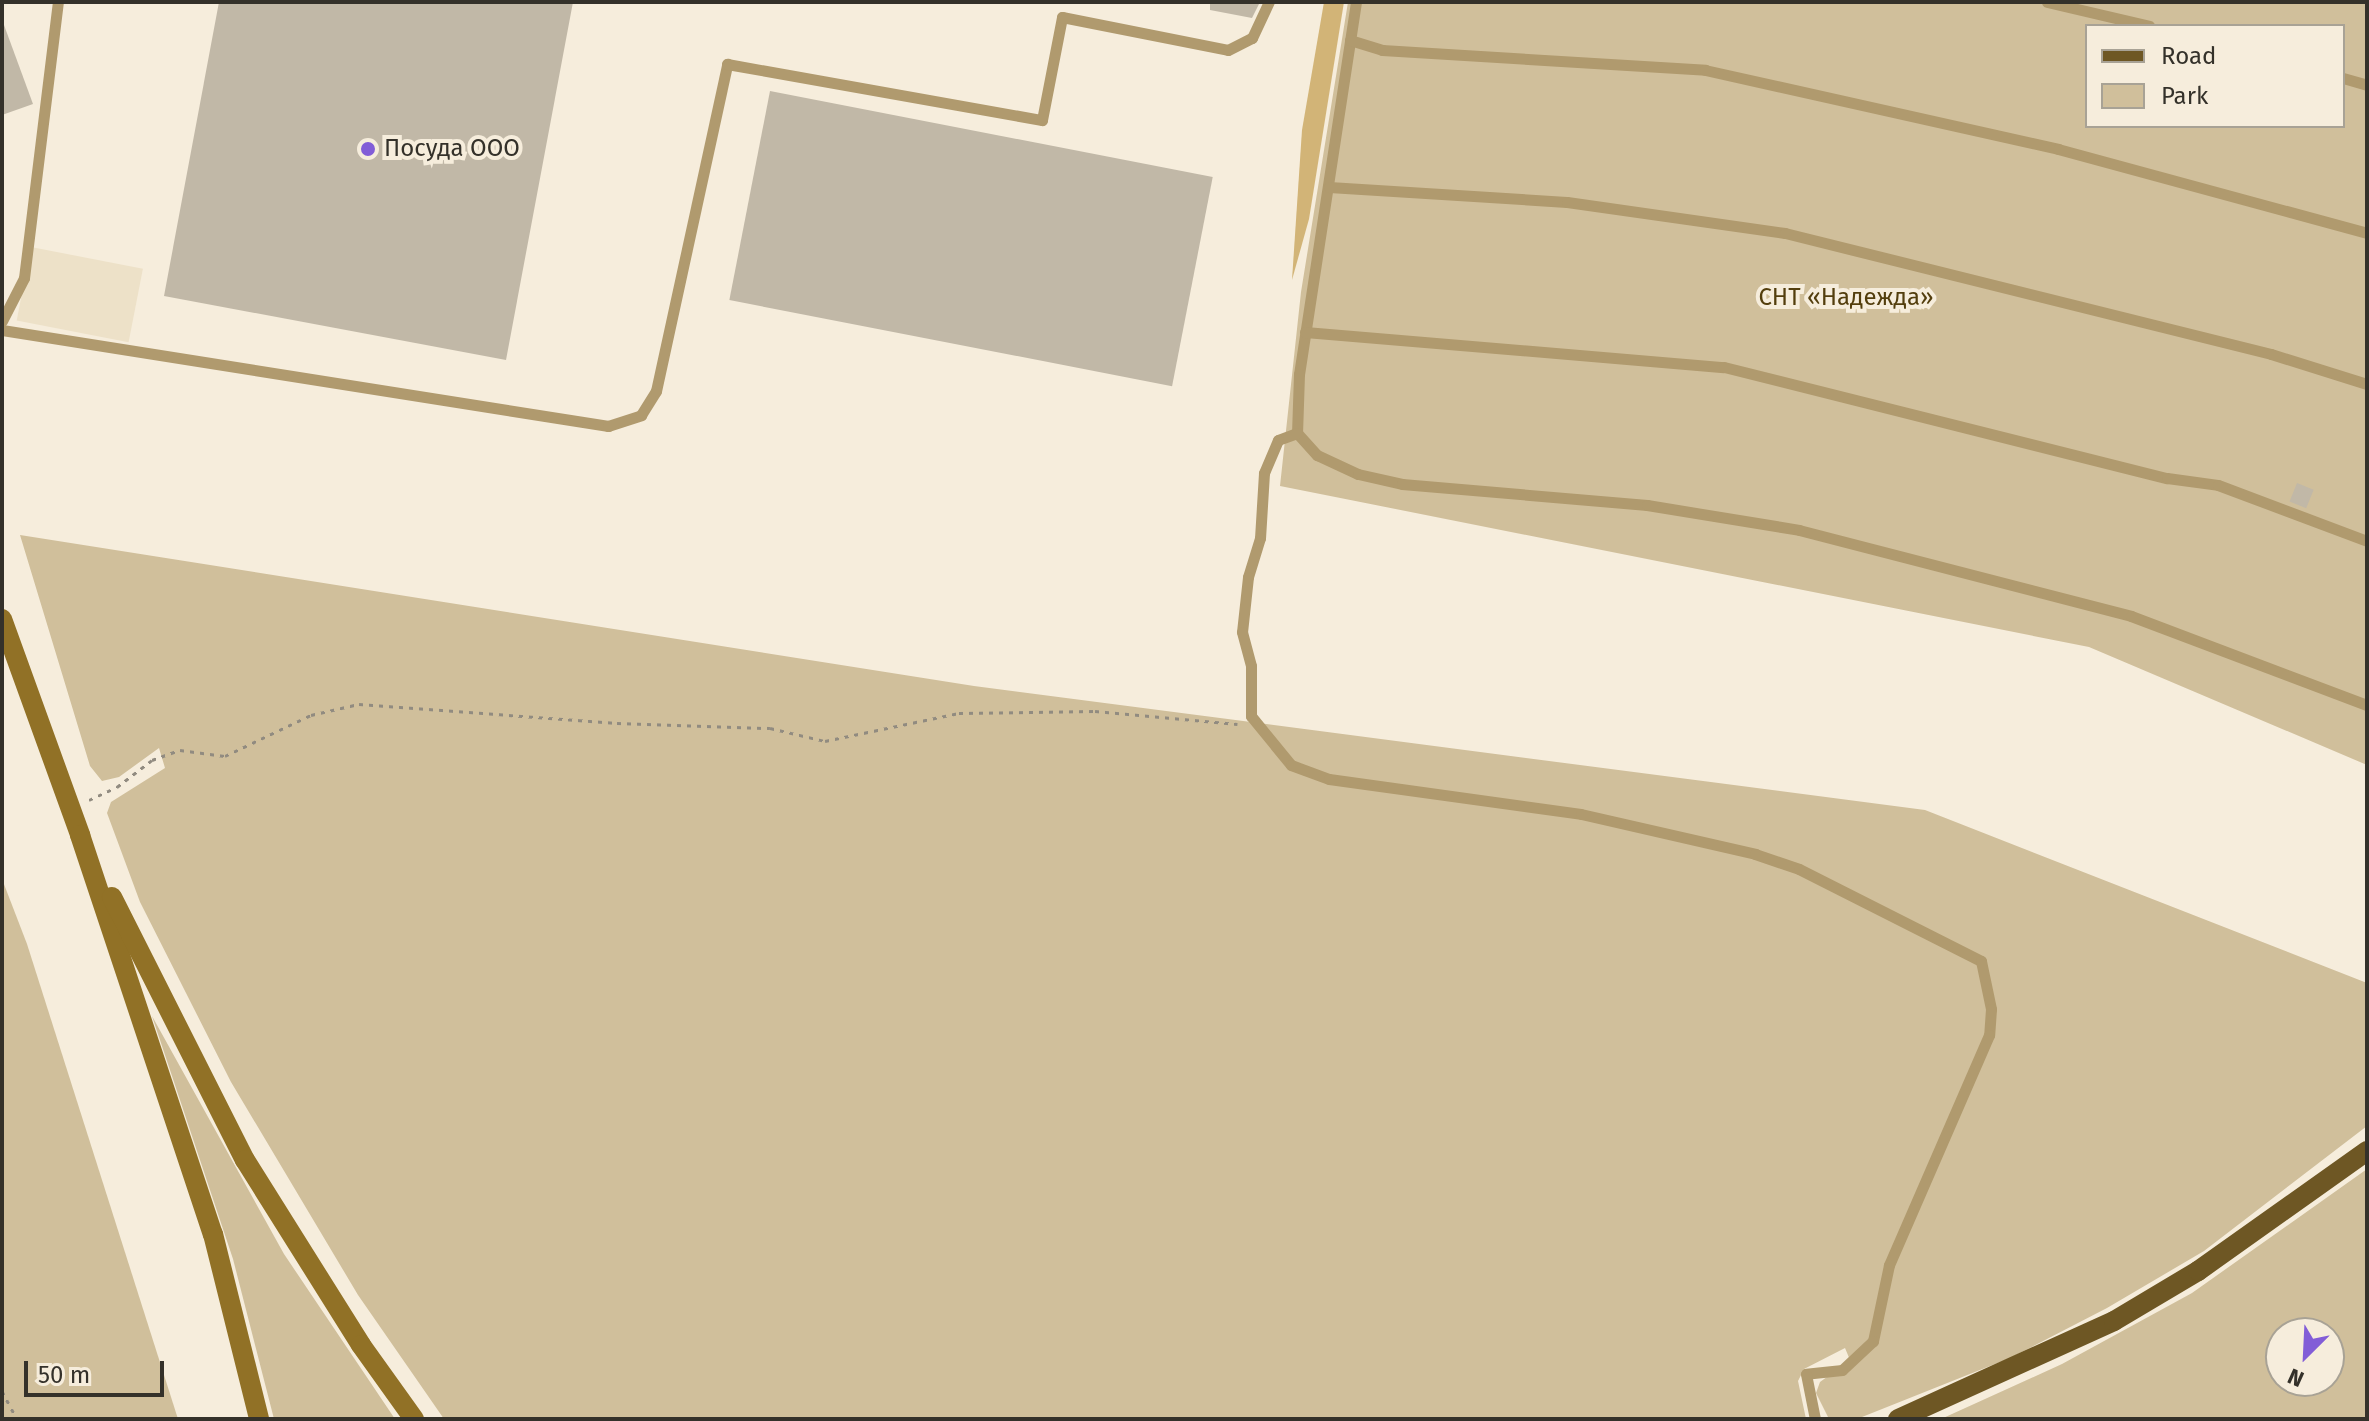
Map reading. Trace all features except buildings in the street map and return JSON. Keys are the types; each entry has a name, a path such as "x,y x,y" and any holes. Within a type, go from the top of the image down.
{"main road":[{"path":"2,619 80,835 213,1234 259,1419"},
{"path":"80,835 245,1160 414,1419"},
{"path":"1898,1419 2114,1321 2198,1271 2367,1151"}],"lane":[{"path":"2,321 24,278 58,2"},
{"path":"2,330 608,426 641,415 656,391 727,64 1042,120 1062,17 1228,50 1252,38 1269,2"},
{"path":"1356,2 1305,332 1297,433 1317,455 1358,474 1402,484 1647,505 1799,530 2131,616 2367,705"},
{"path":"2047,2 2140,24"},
{"path":"1350,40 1382,50 1705,70 2058,149 2367,233"},
{"path":"2345,79 2367,85"},
{"path":"1329,187 1567,202 1785,233 2271,354 2367,384"},
{"path":"1305,332 1724,367 2167,478 2218,485 2367,541"},
{"path":"1297,433 1278,440 1264,473 1260,538 1243,608 1254,701 1251,716 1291,765 1308,773 1581,814 1755,854 1799,869 1981,961 1991,1009 1989,1035 1889,1265 1873,1341 1842,1370 1806,1374 1815,1419"}],"path":[{"path":"70,806 117,787 152,760 180,750 225,756 311,715 359,704 617,723 770,728 825,741 959,713 1095,711 1231,725 1251,716"},
{"path":"2,1391 17,1419"}],"shaded area":[{"path":"1324,2 1344,2 1309,219 1292,280 1302,130"},
{"path":"31,247 143,269 129,342 17,321"}],"green space":[{"name":"СНТ «Надежда»","path":"1348,2 2367,2 2367,765 2089,647 1280,486 1301,292"},
{"path":"20,535 974,686 1925,810 2367,983 2367,1126 2204,1251 2107,1308 2010,1358 1857,1419 1829,1419 1816,1393 1820,1382 1850,1360 1845,1348 1804,1369 1798,1381 1806,1419 444,1419 358,1295 231,1082 140,902 107,813 111,802 165,768 159,748 119,777 102,781 90,766"},
{"path":"2,879 27,944 178,1419 3,1419"},
{"path":"152,1016 284,1254 395,1419 274,1419 233,1259"},
{"path":"2367,1169 2367,1419 1941,1419 2062,1364 2192,1293"}],"place":[{"name":"Посуда ООО","path":"368,149"}]}
